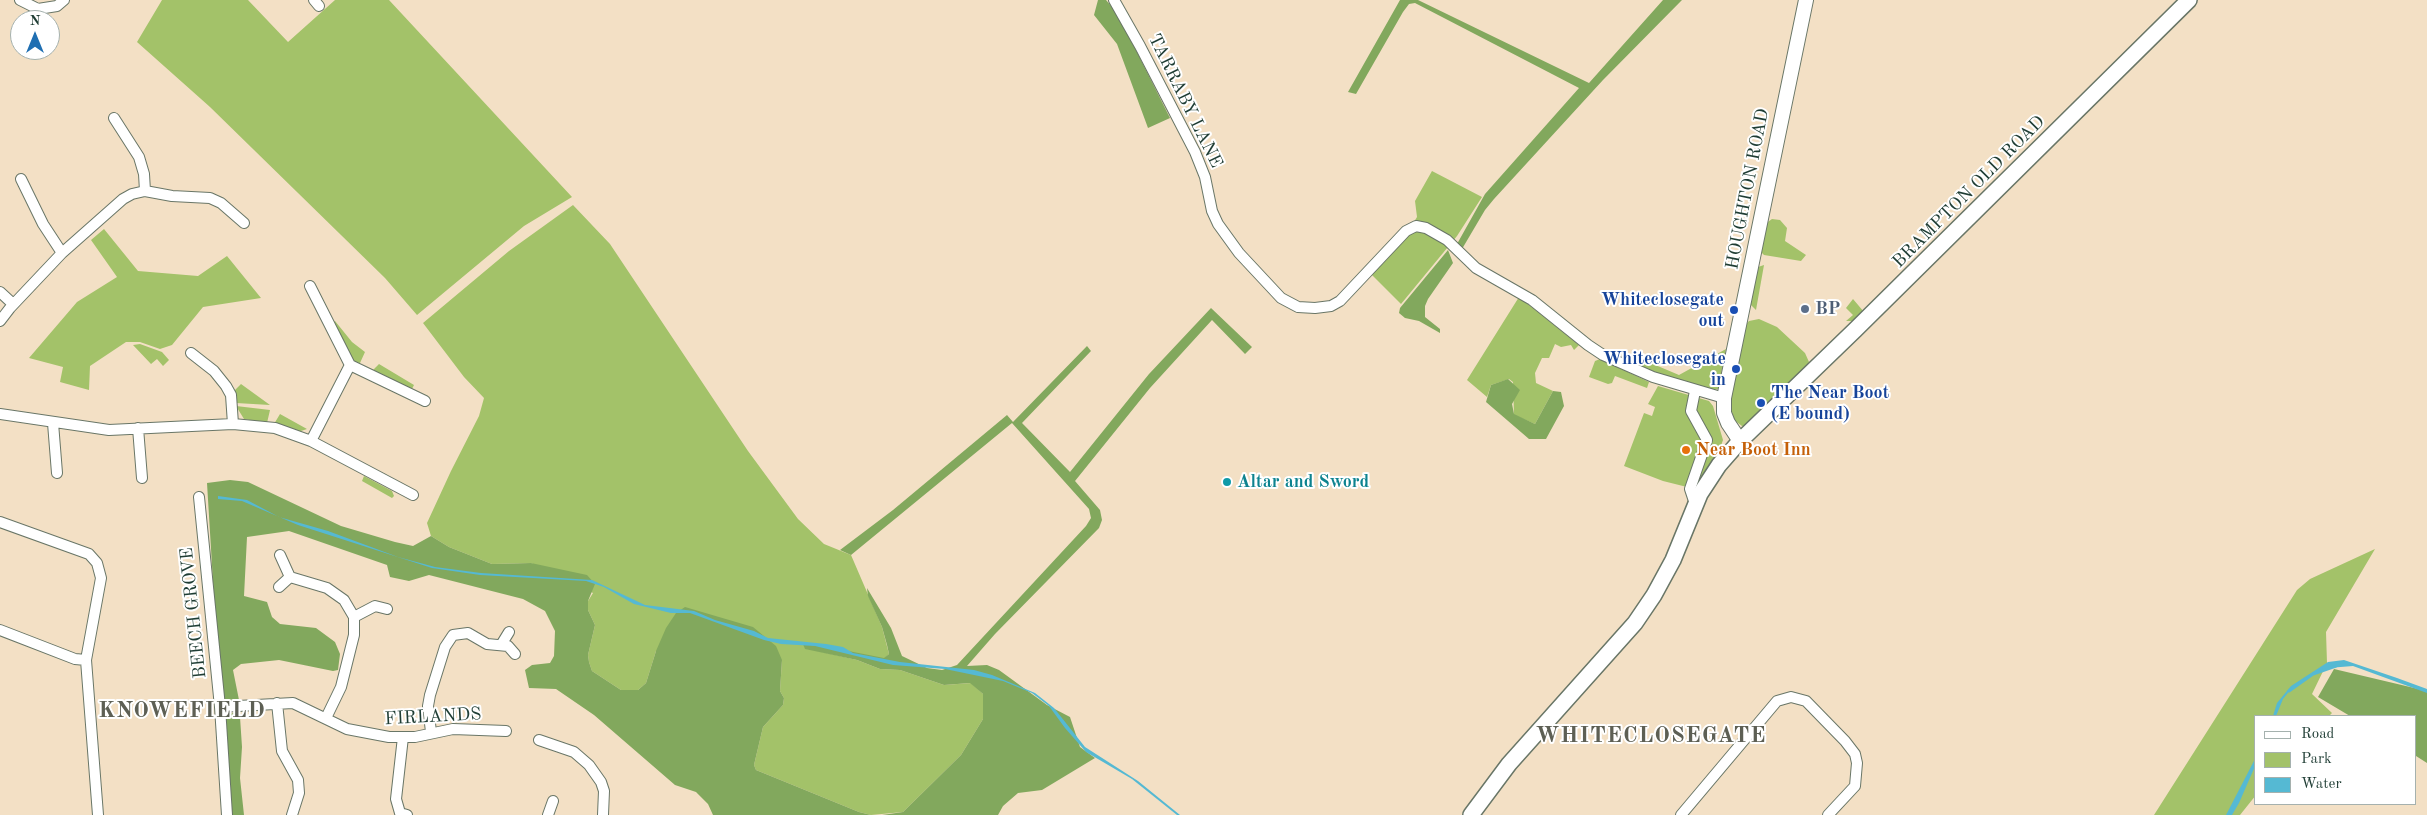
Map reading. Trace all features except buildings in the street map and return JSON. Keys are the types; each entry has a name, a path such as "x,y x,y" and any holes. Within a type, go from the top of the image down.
{"main road":[{"name":"BRAMPTON OLD ROAD","path":"1740,441 1774,410 2189,0"},
{"path":"1471,815 1509,764 1635,623 1654,595 1673,560 1695,504 1719,465 1740,441"}],"street":[{"path":"20,0 38,10 57,6 64,0"},
{"name":"TARRABY LANE","path":"1114,0 1195,152 1205,177 1212,211 1218,224 1239,253 1281,298 1298,307 1315,308 1331,306 1340,301 1406,231 1416,226 1426,228 1447,240 1476,268 1532,300 1588,346 1603,355 1654,377 1695,391 1724,398"},
{"name":"HOUGHTON ROAD","path":"1740,441 1728,423 1723,406 1724,398 1806,0"},
{"path":"114,118 139,157 144,174 145,191"},
{"path":"22,179 43,224 62,253"},
{"path":"0,321 62,253 123,199 132,194 145,191 172,196 210,198 221,203 244,223"},
{"path":"310,286 350,365 426,401"},
{"path":"0,292 14,304"},
{"path":"191,353 214,371 226,386 231,395 233,424"},
{"path":"311,442 350,365"},
{"path":"1695,391 1691,411 1707,440 1690,489 1690,495 1695,504"},
{"path":"0,414 108,430 233,424 275,428 311,442 413,495"},
{"path":"53,423 57,473"},
{"path":"138,428 142,478"},
{"name":"BEECH GROVE","path":"199,497 220,707 228,815"},
{"path":"0,522 89,554 96,563 101,578 86,660 98,815"},
{"path":"280,555 290,577 327,588 338,594 354,617 354,635 341,687 326,718"},
{"path":"279,587 290,577"},
{"path":"354,617 375,606 387,609"},
{"path":"0,630 75,659 86,660"},
{"path":"431,732 428,706 430,695 448,639 459,632 468,632 487,644 508,646 515,654"},
{"path":"501,644 508,632"},
{"path":"1681,815 1777,701 1791,697 1806,701 1855,754 1857,763 1855,786 1828,815"},
{"path":"276,703 282,751 298,780 299,793 292,815"},
{"name":"FIRLANDS","path":"220,707 293,703 359,732 403,738 431,732 479,728 506,731"},
{"path":"401,814 396,799 396,789 403,738"},
{"path":"539,740 574,752 589,765 601,782 604,792 604,815"},
{"path":"548,815 553,801"}],"green space":[{"path":"162,0 248,0 288,42 335,0 389,0 572,197 524,226 417,315 385,278 210,107 137,42"},
{"path":"1098,0 1106,0 1118,14 1170,118 1148,128 1117,44 1094,15"},
{"path":"1400,0 1418,0 1589,83 1663,0 1682,0 1603,80 1494,199 1485,210 1462,249 1457,244 1485,194 1579,88 1415,3 1409,4 1403,12 1356,94 1348,92"},
{"path":"1432,171 1482,197 1457,236 1401,304 1370,273 1409,230 1417,217 1415,201"},
{"path":"573,205 610,244 748,451 798,519 824,544 851,555 882,627 889,654 884,659 805,648 857,660 880,669 900,670 944,685 971,683 983,694 983,719 961,755 903,812 871,815 859,812 756,770 754,765 763,727 783,705 784,698 780,691 782,660 656,651 646,683 638,690 621,690 592,671 589,662 588,655 595,625 588,610 588,601 593,593 531,563 492,564 449,547 431,536 427,523 479,416 484,398 464,377 423,323 509,251"},
{"path":"1772,219 1780,220 1787,228 1785,241 1806,255 1801,261 1764,255 1762,253 1765,224"},
{"path":"104,229 138,271 198,276 227,256 261,298 203,307 172,345 160,349 140,342 126,342 90,366 89,390 60,382 63,367 29,358 77,302 117,277 91,240"},
{"path":"1448,250 1453,263 1425,306 1425,317 1440,329 1440,333 1419,321 1405,318 1399,313 1400,308"},
{"path":"1764,265 1756,310 1749,303 1758,267"},
{"path":"1519,297 1579,345 1574,350 1571,345 1561,347 1555,344 1549,358 1542,358 1535,373 1536,383 1553,391 1535,424 1514,415 1513,382 1509,379 1491,385 1487,397 1467,380"},
{"path":"1853,299 1864,312 1855,321 1846,321 1853,315 1846,308"},
{"path":"1211,308 1252,347 1245,354 1212,320 1150,388 1075,481 1100,510 1102,520 1099,528 995,634 967,666 987,665 999,670 1047,705 1070,717 1080,747 1095,758 1042,790 1018,793 1003,806 998,815 882,815 903,812 961,755 983,719 983,694 970,683 944,685 900,670 880,669 857,660 805,649 803,644 884,658 889,654 882,627 868,596 867,588 891,628 902,656 927,668 942,670 957,665 1086,526 1091,518 1089,509 1012,423 851,555 840,550 893,510 1007,415 1013,422 1087,346 1091,351 1022,423 1070,472 1149,374"},
{"path":"1759,319 1777,327 1805,353 1809,362 1807,367 1747,426 1742,426 1734,420 1729,399 1744,326 1749,321"},
{"path":"335,321 352,342 365,352 360,363 353,362 332,324"},
{"path":"140,344 162,352 169,360 163,366 157,359 151,364 133,345"},
{"path":"1726,349 1718,389 1713,390 1679,381 1632,363 1643,361 1679,375"},
{"path":"1600,359 1649,382 1647,388 1615,376 1612,383 1608,384 1589,377 1595,361"},
{"path":"379,364 414,385 412,389 373,370"},
{"path":"1508,379 1520,390 1512,404 1514,414 1535,424 1553,391 1561,392 1564,406 1546,439 1529,439 1486,402 1491,385"},
{"path":"241,384 270,405 236,403 234,391"},
{"path":"1658,386 1709,401 1713,406 1723,440 1717,457 1696,486 1687,487 1663,481 1624,466 1644,413 1652,416 1655,407 1648,404"},
{"path":"236,406 270,410 267,423 244,419"},
{"path":"280,414 307,429 298,432 274,424"},
{"path":"364,476 392,491 394,496 392,498 362,481"},
{"path":"230,480 248,482 341,526 395,542 413,546 431,536 449,547 492,564 531,563 587,575 595,584 588,601 588,610 595,625 588,655 589,662 592,671 621,690 638,690 646,683 656,651 666,628 676,613 685,607 753,627 776,646 782,660 780,691 784,698 783,705 763,727 754,765 756,770 859,812 871,815 713,815 708,804 696,792 675,785 594,715 556,689 529,688 525,670 532,665 550,663 554,656 555,631 545,611 523,599 429,575 409,581 390,577 387,565 289,531 247,537 244,596 267,602 272,617 280,624 316,628 335,642 340,654 338,670 333,671 279,660 241,664 233,670 239,700 235,706 226,706 220,697 207,483"},
{"path":"2375,549 2326,632 2327,663 2312,694 2332,713 2330,715 2254,715 2254,798 2240,815 2154,815 2297,590 2310,579"},
{"path":"2334,669 2427,691 2427,763 2417,757 2417,715 2348,715 2318,697"},
{"path":"235,713 240,717 242,747 240,778 244,815 231,815 223,719 227,714"}],"water":[{"path":"218,496 247,500 278,516 242,501 218,499"},
{"path":"280,517 328,531 398,557 435,567 481,573 592,580 645,605 694,611 715,620 754,631 768,638 826,644 843,647 853,653 900,662 974,670 992,675 1035,693 1054,708 1085,747 1138,781 1180,815 1177,815 1132,779 1086,752 1049,706 1032,693 1003,681 945,669 893,665 815,646 781,644 764,640 690,613 671,613 634,604 604,587 586,581 480,575 432,568 298,525"},
{"path":"2344,660 2427,689 2427,693 2353,666 2328,668 2313,674 2292,688 2283,699 2276,715 2273,715 2277,703 2291,686 2328,662"},
{"path":"2254,761 2254,769 2239,803 2232,815 2226,815"}],"waterway":[{"path":"2289,691 2313,674 2336,666"}],"place":[{"name":"BP","path":"1805,309"},
{"name":"Whiteclosegate out","path":"1734,310"},
{"name":"Whiteclosegate in","path":"1736,369"},
{"name":"The Near Boot (E bound)","path":"1761,403"},
{"name":"Near Boot Inn","path":"1686,450"},
{"name":"Altar and Sword","path":"1227,482"}],"district":[{"name":"KNOWEFIELD","path":"182,711"},
{"name":"WHITECLOSEGATE","path":"1651,736"}]}
